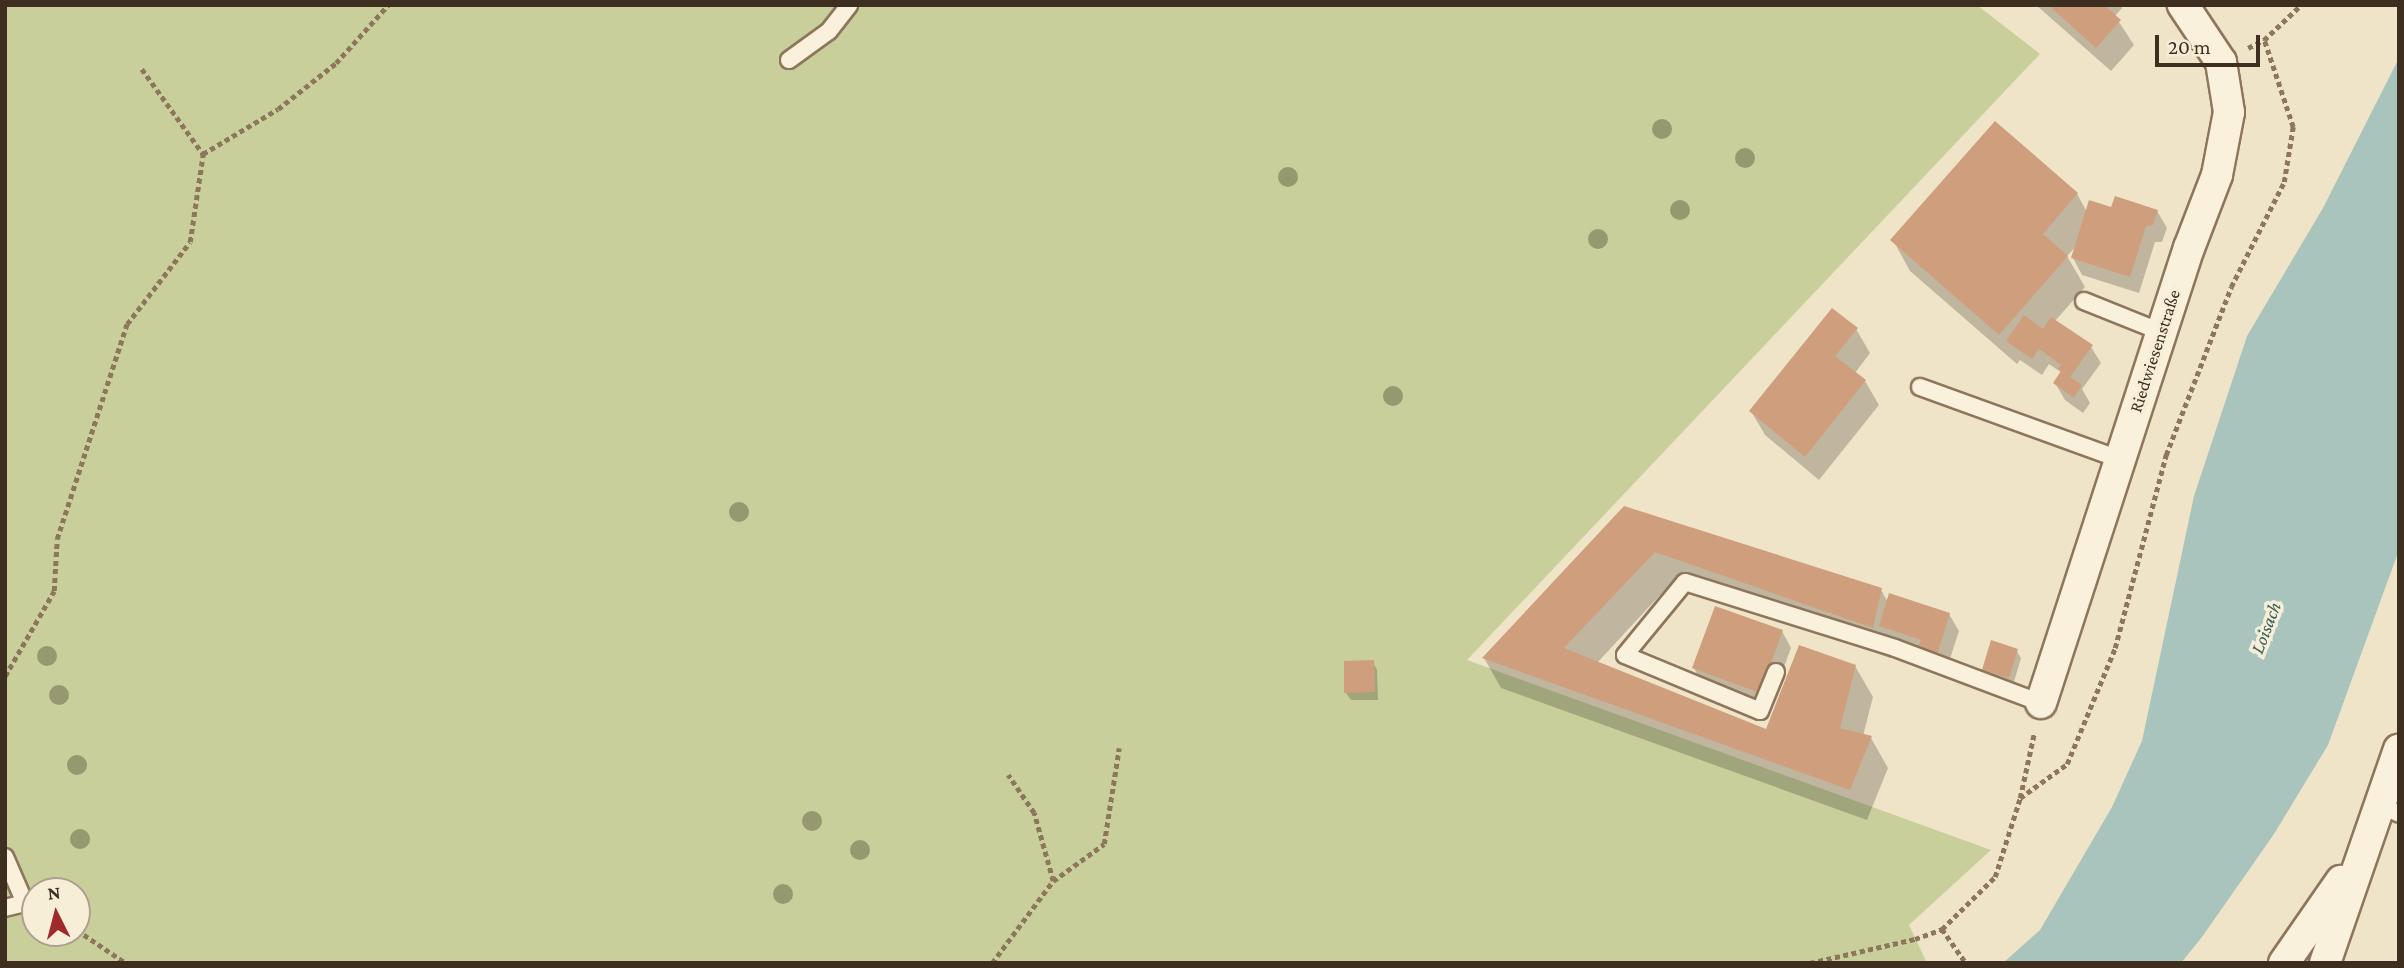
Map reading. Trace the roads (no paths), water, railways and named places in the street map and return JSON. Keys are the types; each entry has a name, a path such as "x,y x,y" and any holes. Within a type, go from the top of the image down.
{"street":[{"name":"Riedwiesenstraße","path":"2041,703 2161,332 2217,175 2229,112 2221,62 2183,5"},
{"path":"2284,963 2360,855 2388,809 2399,749"},
{"path":"2325,963 2360,855"}],"lane":[{"path":"789,60 829,31 849,5"},
{"path":"2084,301 2161,332"},
{"path":"1920,387 2119,458"},
{"path":"1776,673 1760,711 1625,655 1685,582 1895,648 2041,703"},
{"path":"5,857 24,903 5,908"}],"water":[{"name":"Loisach","path":"2399,58 2399,550 2328,745 2274,834 2181,963 2003,963 2040,930 2112,807 2142,741 2194,496 2247,336 2323,208"}]}
